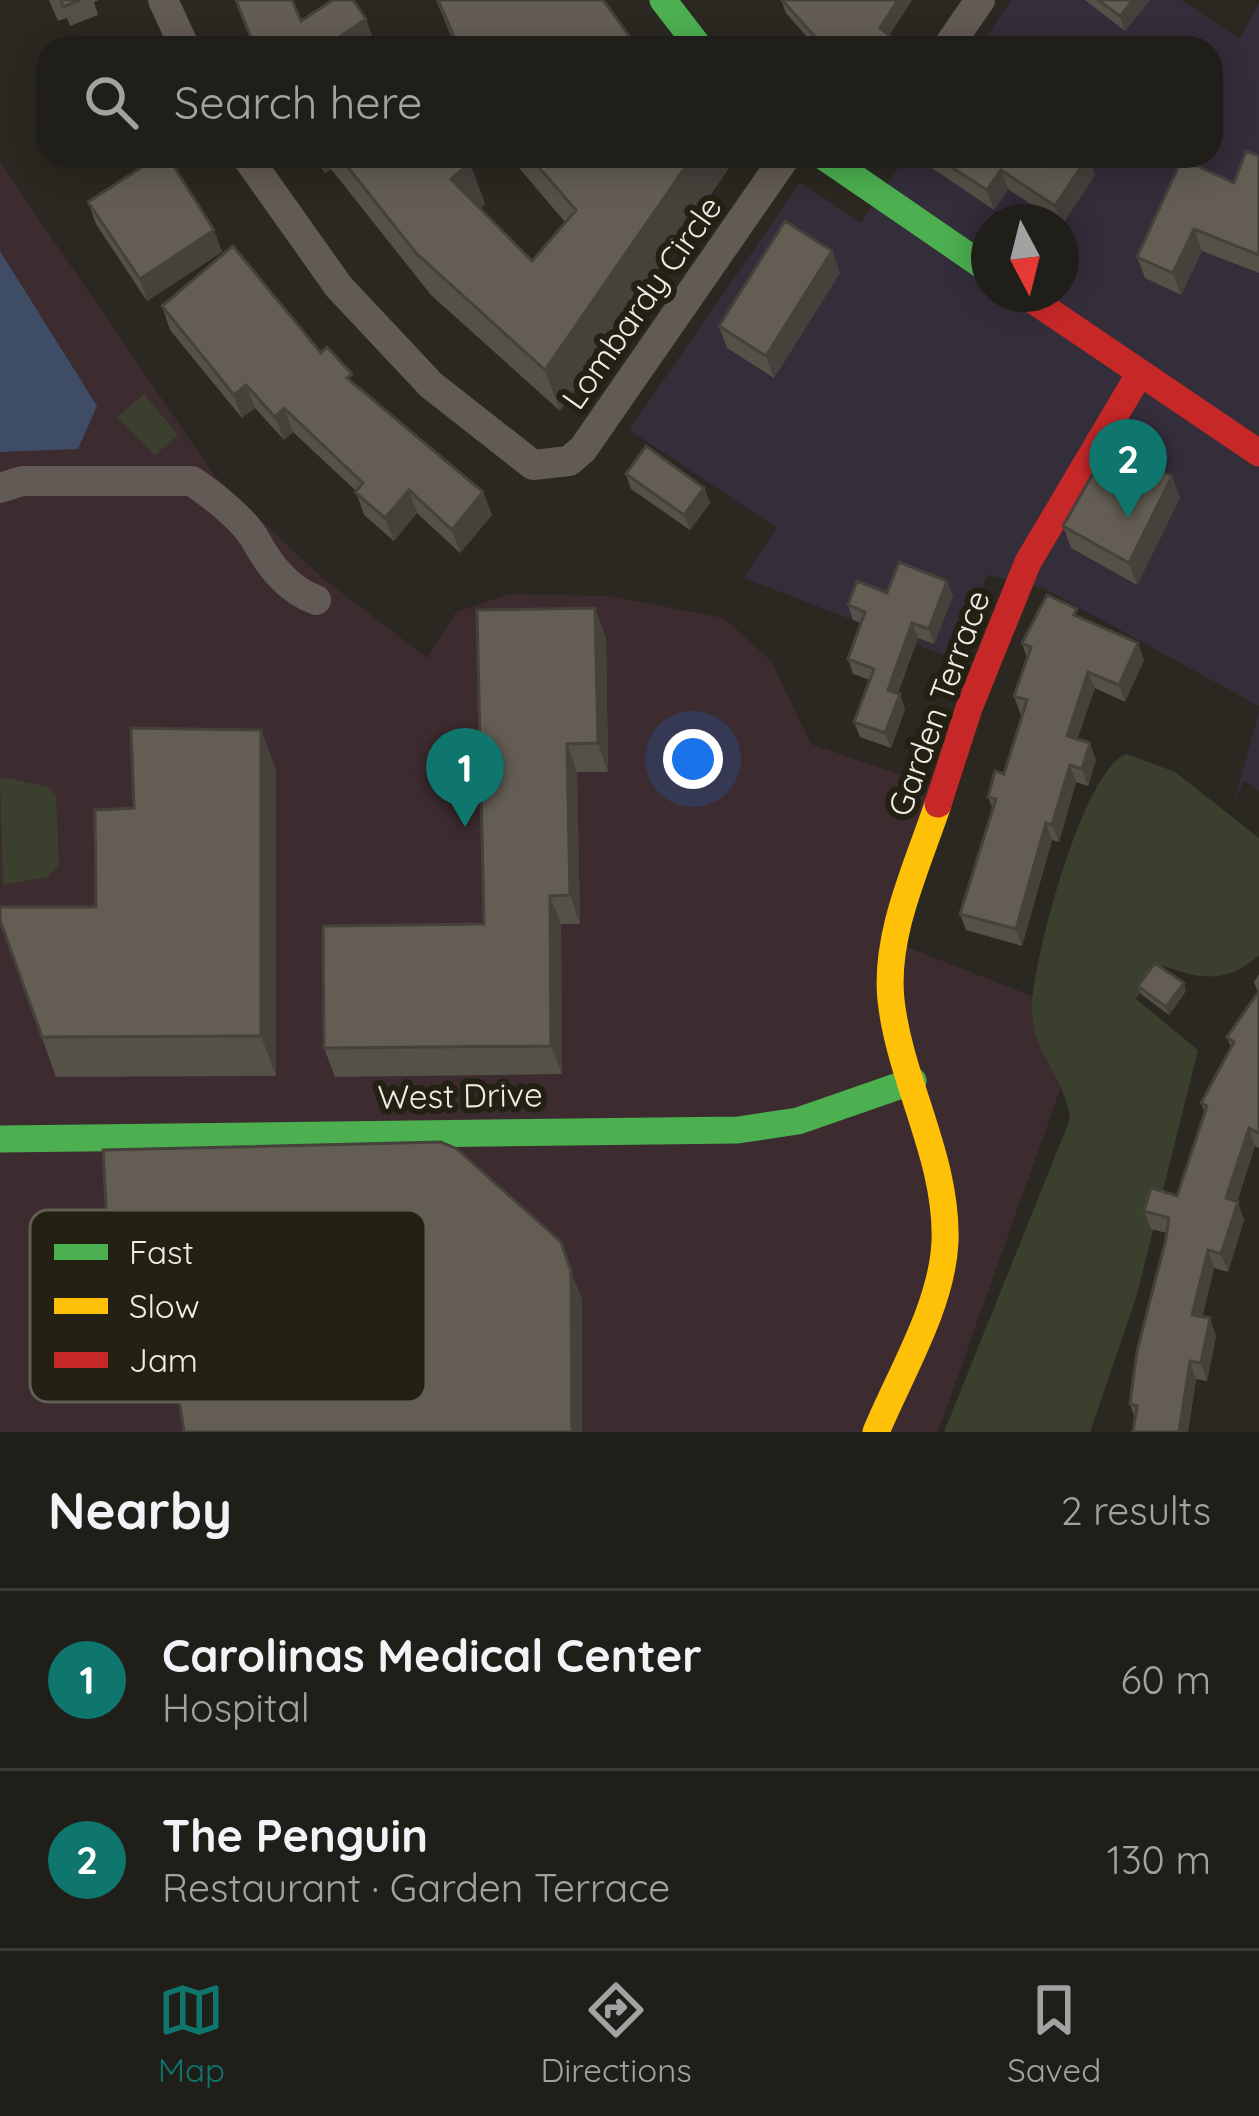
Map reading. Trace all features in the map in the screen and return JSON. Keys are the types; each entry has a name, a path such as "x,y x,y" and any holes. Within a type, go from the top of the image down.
{"street":[{"path":"163,0 180,36"},
{"path":"663,0 691,36"},
{"path":"955,36 980,0"},
{"name":"Lombardy Circle","path":"255,168 339,287 431,386 525,462 551,466 583,449 778,168"},
{"path":"866,168 971,255"},
{"path":"1050,312 1259,453"},
{"name":"Garden Terrace","path":"876,1432 936,1288 945,1244 940,1183 891,1000 893,942 969,708 1028,562 1140,373"},
{"path":"0,488 22,481 192,481 256,542"},
{"name":"West Drive","path":"0,1138 738,1130 798,1121 913,1081"}],"shaded area":[{"path":"1011,0 1181,0 1240,39 1259,3 1259,706 1045,589 987,575 954,659 744,578 777,528 629,430 800,183 861,223 898,168 1223,168 1223,36 987,36"},
{"path":"0,162 214,475 320,576 427,658 456,612 509,594 609,596 724,618 771,661 811,744 943,789 894,942 1086,1017 938,1432 0,1432"},
{"path":"1259,711 1259,791 1244,781 1234,802"}],"green space":[{"path":"144,394 178,435 155,455 117,417"},
{"path":"1127,754 1175,772 1259,838 1259,955 1224,975 1188,974 1161,965 1136,999 1198,1050 1136,1298 1090,1432 944,1432 1070,1119 1033,1024 1034,984 1078,828 1111,766"},
{"path":"0,779 48,787 56,795 59,865 47,877 3,885"}],"water":[{"path":"0,251 97,406 78,449 0,452"}],"building":[{"path":"236,0 292,0 301,21 333,0 353,0 366,19 341,36 250,36"},
{"path":"438,0 603,0 629,36 454,36"},
{"path":"782,0 898,0 880,28 890,36 814,36"},
{"path":"1098,0 1133,0 1120,16"},
{"path":"1246,151 1259,156 1259,255 1194,229 1173,273 1137,257 1178,168 1202,168 1234,183"},
{"path":"140,168 175,168 214,230 140,279 88,202"},
{"path":"349,168 464,168 451,179 532,261 576,210 539,168 685,168 545,370 416,253"},
{"path":"953,168 1080,168 1056,204 1001,170 987,190"},
{"path":"785,221 832,251 766,356 719,326"},
{"path":"233,246 321,353 327,347 352,374 347,378 483,492 452,530 409,490 385,518 355,492 363,483 284,408 275,417 246,385 234,395 162,306"},
{"path":"1111,442 1172,476 1129,563 1063,526"},
{"path":"646,446 704,488 684,515 626,474"},
{"path":"899,562 947,581 929,629 912,623 888,690 900,694 885,733 854,722 874,669 848,659 865,612 848,605 857,581 887,593"},
{"path":"1047,595 1077,609 1074,615 1138,643 1119,685 1088,672 1067,736 1090,743 1082,769 1070,765 1052,825 1046,823 1016,929 960,914 996,799 988,797 995,771 1004,774 1027,700 1014,696 1031,647 1022,643"},
{"path":"595,608 598,743 567,744 570,895 550,896 551,1046 324,1048 323,926 484,924 477,610"},
{"path":"131,728 261,730 261,1036 42,1037 0,920 0,907 96,907 95,810 134,808"},
{"path":"1155,963 1184,983 1166,1007 1138,986"},
{"path":"1259,991 1259,1133 1249,1128 1226,1198 1238,1202 1221,1254 1208,1250 1192,1315 1210,1318 1201,1363 1190,1361 1179,1432 1133,1432 1137,1406 1130,1404 1137,1351 1169,1218 1144,1211 1151,1188 1177,1196 1207,1106 1201,1103 1234,1042 1227,1037"},
{"path":"441,1142 457,1149 561,1242 571,1271 572,1432 184,1432 179,1402 426,1402 426,1210 106,1210 103,1150"}],"traffic: fast":[{"path":"663,0 691,36"},
{"path":"840,168 971,258"},
{"path":"0,1139 738,1130 798,1121 913,1081"}],"traffic: slow":[{"path":"876,1432 928,1315 945,1242 939,1180 896,1030 890,975 904,900 938,804"}],"traffic: jam":[{"path":"1051,312 1259,453"},
{"path":"938,804 969,708 1028,562 1140,373"}],"place":[{"name":"The Penguin","path":"1128,518"},
{"name":"Carolinas Medical Center","path":"465,827"}]}
